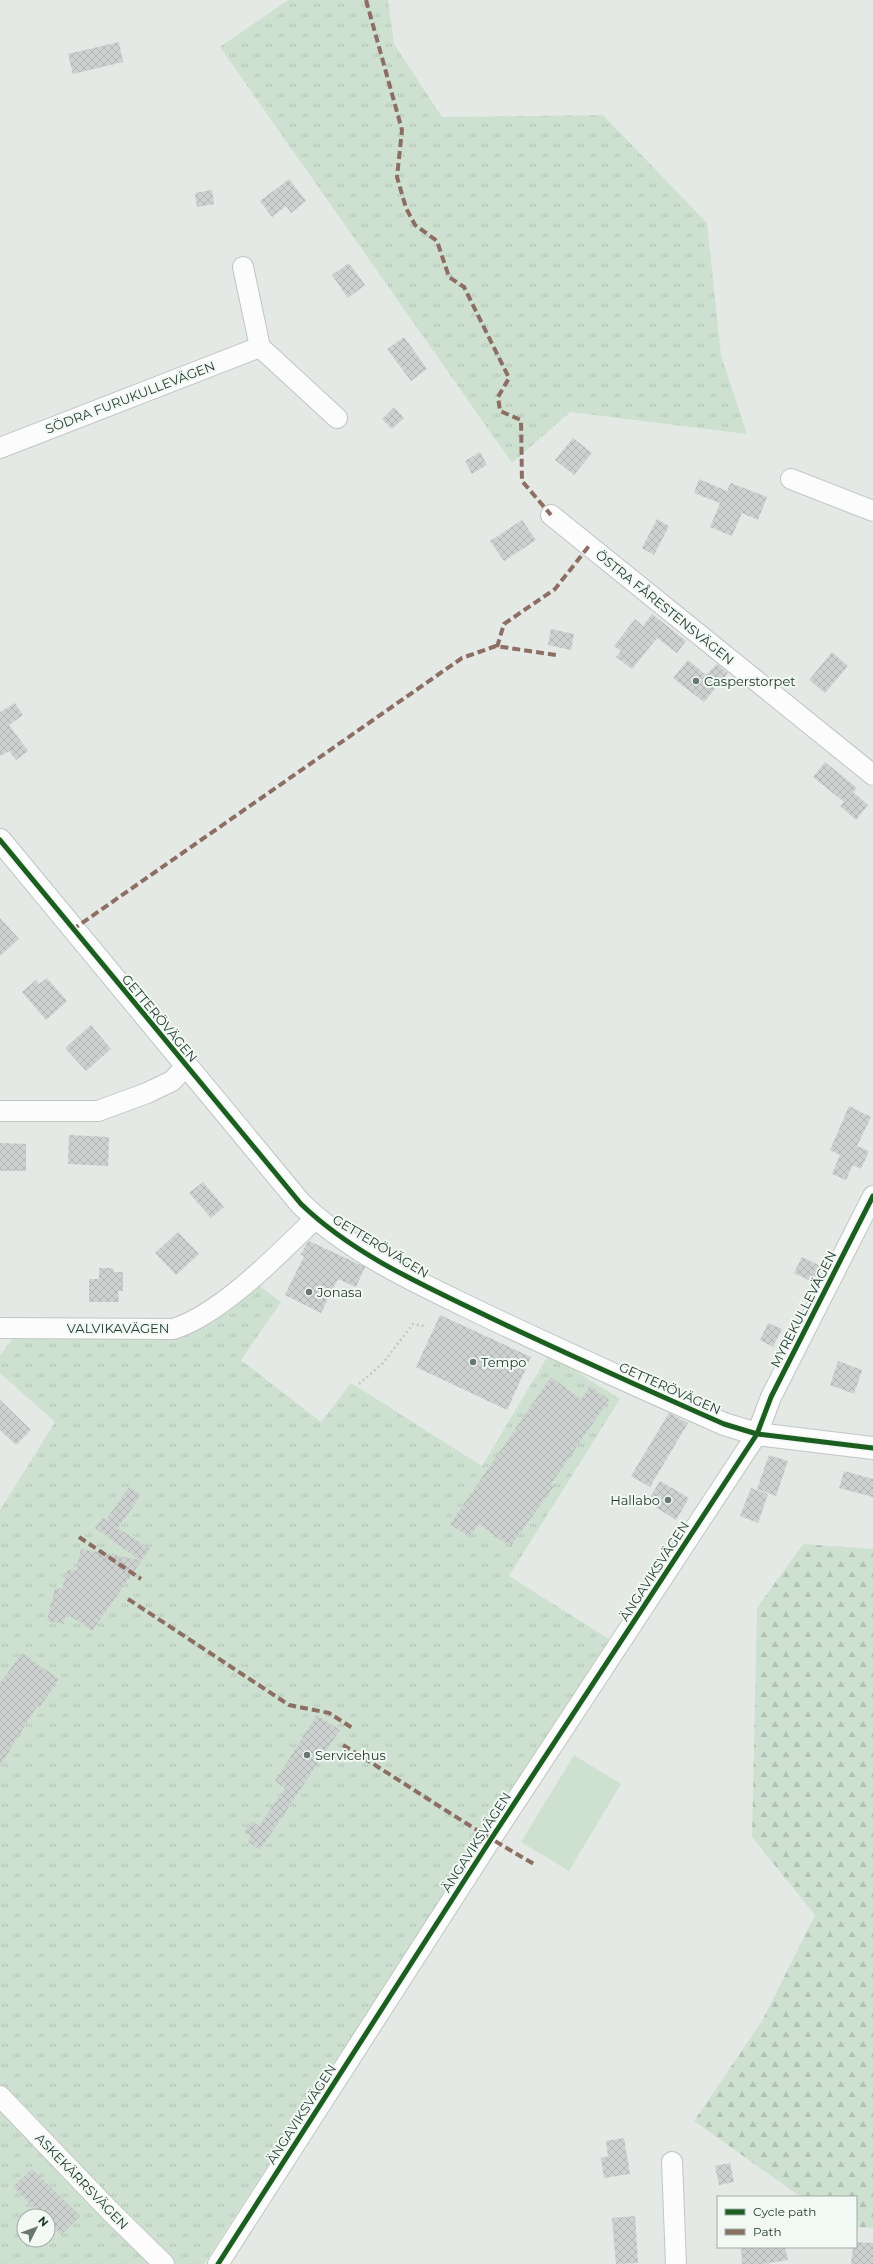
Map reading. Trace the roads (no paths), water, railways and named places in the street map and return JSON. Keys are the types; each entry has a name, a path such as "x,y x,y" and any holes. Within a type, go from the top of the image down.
{"street":[{"path":"243,266 260,347 337,418"},
{"name":"SÖDRA FURUKULLEVÄGEN","path":"0,448 260,347"},
{"path":"791,479 873,511"},
{"name":"ÖSTRA FÅRESTENSVÄGEN","path":"551,515 873,775"},
{"name":"GETTERÖVÄGEN","path":"0,840 301,1204 327,1228 365,1253 440,1294 724,1424 757,1434 873,1448"},
{"path":"0,1111 98,1111 147,1093 172,1081 186,1066"},
{"name":"MYREKULLEVÄGEN","path":"757,1434 771,1397 873,1196"},
{"name":"VALVIKAVÄGEN","path":"0,1328 173,1329 187,1325 217,1306 290,1243 316,1218"},
{"name":"ÄNGAVIKSVÄGEN","path":"218,2264 491,1839 757,1434"},
{"name":"ASKEKÄRRSVÄGEN","path":"0,2096 112,2213 164,2264"},
{"path":"672,2162 676,2264"}],"place":[{"name":"Casperstorpet","path":"696,681"},
{"name":"Jonasa","path":"309,1292"},
{"name":"Tempo","path":"473,1362"},
{"name":"Hallabo","path":"668,1500"},
{"name":"Servicehus","path":"307,1755"}]}
